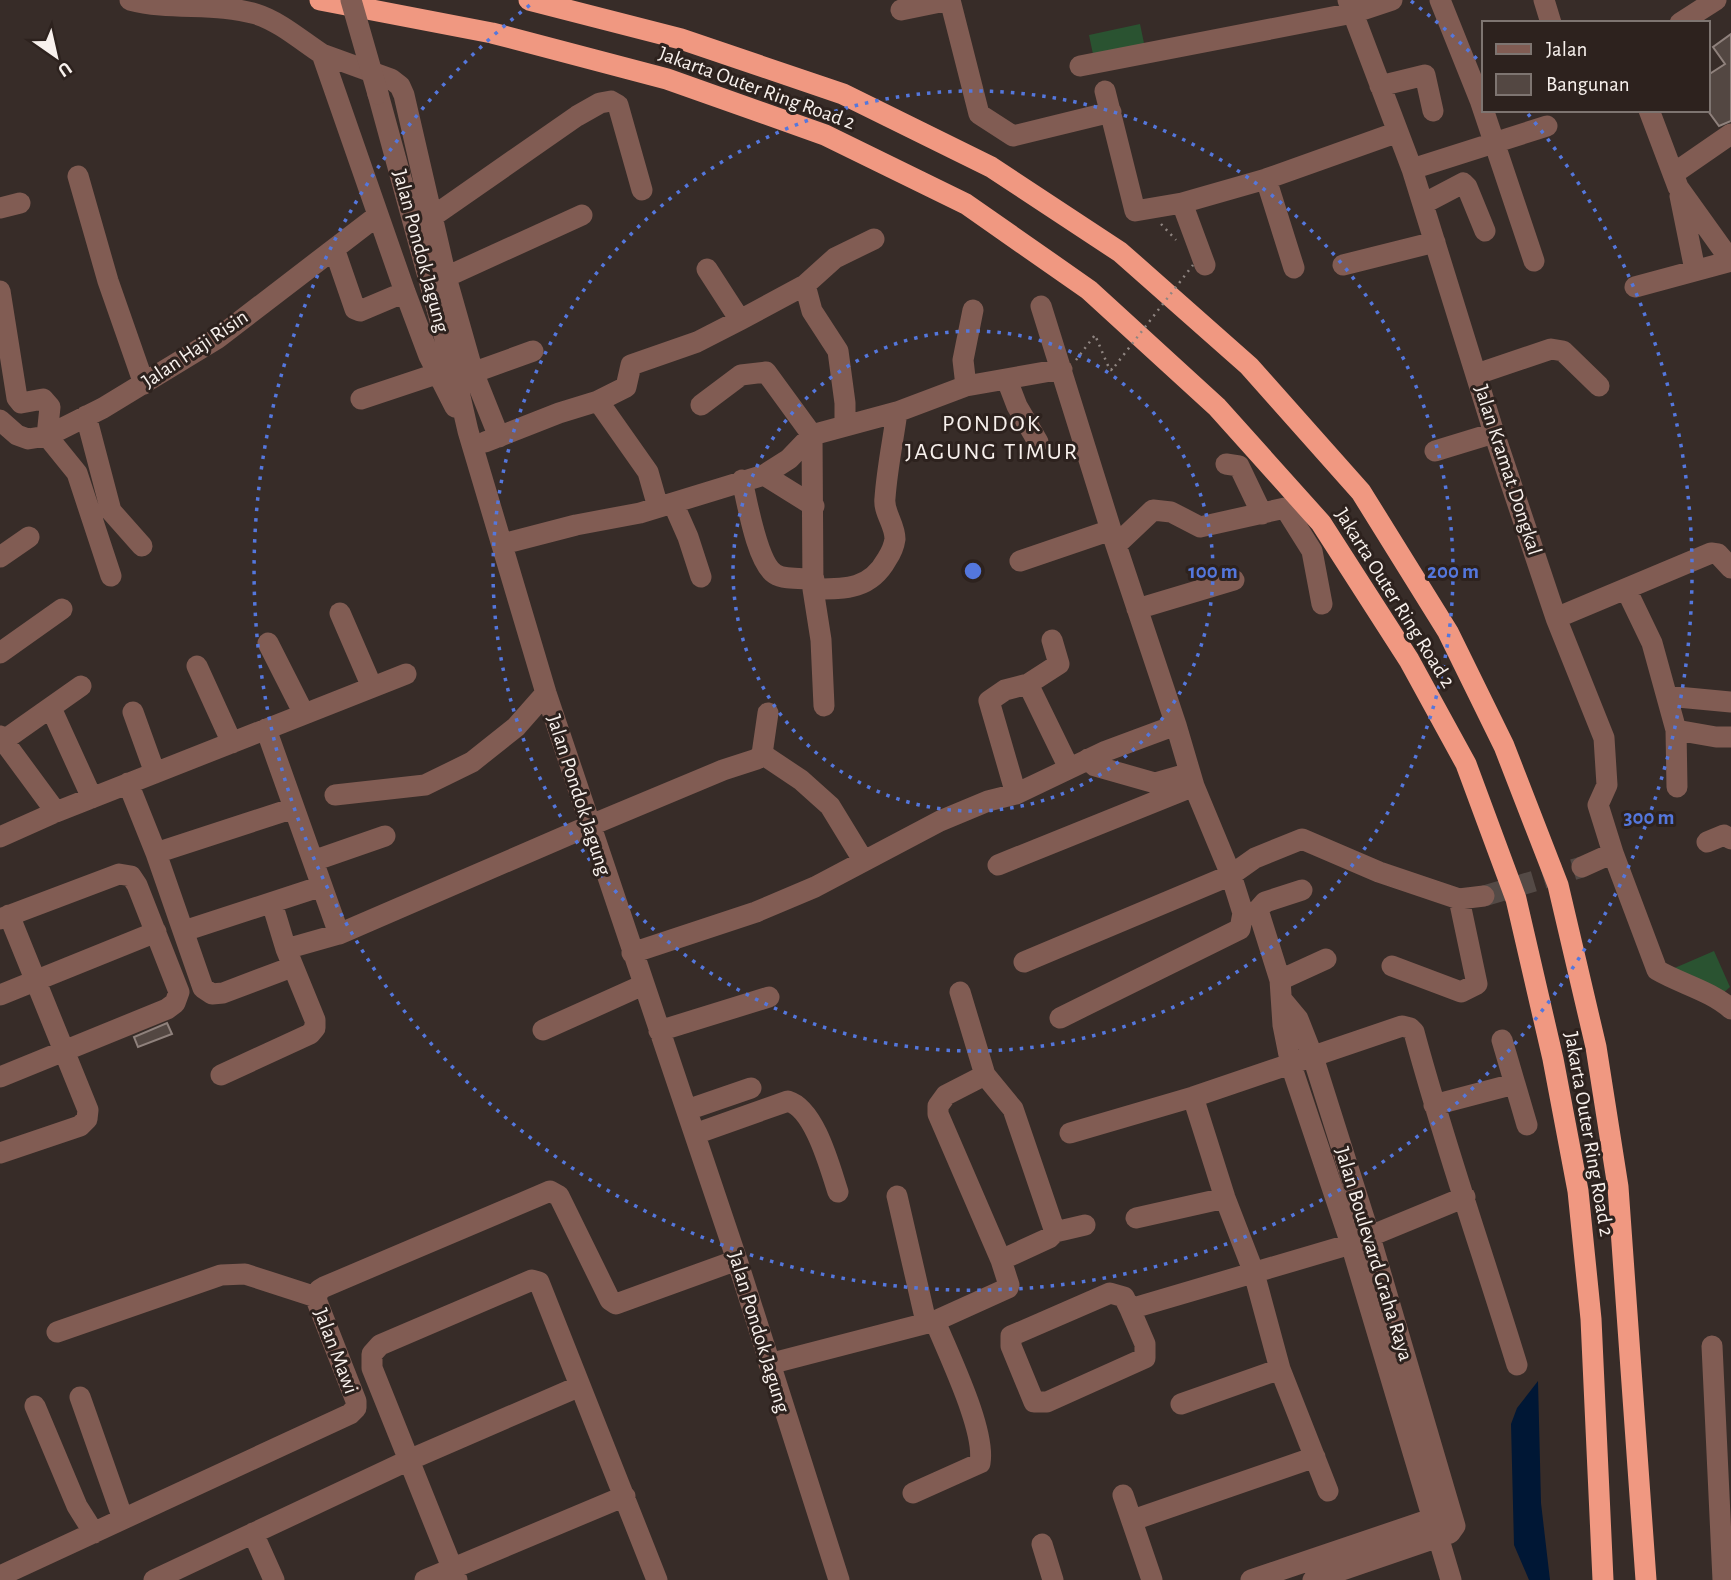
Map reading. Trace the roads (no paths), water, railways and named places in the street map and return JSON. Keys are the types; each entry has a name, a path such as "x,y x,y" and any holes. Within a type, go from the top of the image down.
{"highway":[{"name":"Jakarta Outer Ring Road 2","path":"320,0 492,33 667,79 825,135 966,204 1089,290 1217,407 1321,523 1409,660 1466,764 1516,899 1553,1059 1578,1191 1587,1281 1603,1580"},
{"name":"Jakarta Outer Ring Road 2","path":"529,0 681,39 843,94 991,167 1119,252 1249,366 1361,492 1448,632 1504,746 1558,886 1596,1047 1618,1187 1646,1580"}],"street":[{"path":"130,0 145,4 226,8 258,14 322,54 391,79 400,86 446,277 455,373"},
{"name":"Jalan Pondok Jagung","path":"351,0 471,439 546,693 737,1259 839,1580"},
{"path":"901,10 950,0 979,114 1013,136 1111,112"},
{"path":"1080,66 1351,6 1392,0"},
{"path":"1440,0 1464,54 1482,107"},
{"path":"1544,0 1550,21"},
{"path":"1684,21 1716,0"},
{"name":"Jalan Kramat Dongkal","path":"1351,6 1412,169 1494,433 1556,618 1604,738 1607,785 1598,805 1657,970 1672,979 1727,1000"},
{"path":"322,54 405,292 455,373 499,437"},
{"path":"1380,86 1425,75 1433,111"},
{"path":"1105,91 1135,211 1182,203 1266,179 1398,132"},
{"path":"432,217 576,116 611,101 618,105 642,190"},
{"path":"1484,112 1534,261"},
{"path":"1651,112 1676,180 1695,270"},
{"path":"1412,169 1494,143 1537,122"},
{"path":"1676,180 1731,134"},
{"path":"78,176 108,281 144,384"},
{"path":"1266,179 1294,268"},
{"path":"1635,287 1731,261 1676,180"},
{"path":"1423,204 1463,183 1485,231"},
{"path":"1182,203 1199,265"},
{"path":"446,277 582,215"},
{"name":"Jalan Haji Risin","path":"47,436 144,384 218,338 377,216"},
{"path":"471,439 499,437 598,401 626,387 631,365 697,342 740,320 805,285 835,258 874,239"},
{"path":"1343,265 1434,242"},
{"path":"336,254 355,309 360,310 405,292"},
{"path":"707,269 740,320"},
{"path":"805,285 812,311 838,351 845,402 845,425"},
{"path":"0,291 15,392 21,403 43,399 50,407 47,436 77,473 111,576"},
{"path":"1041,306 1192,779 1231,875 1243,914 1240,929 1060,1018"},
{"path":"966,386 962,360 973,310"},
{"path":"1477,374 1551,349 1563,351 1599,386"},
{"path":"361,398 533,351"},
{"path":"503,544 666,505 764,475 789,459 812,435 897,412 966,386 1062,369"},
{"path":"701,405 741,375 766,372 812,435 814,584 821,640 824,706"},
{"path":"1007,380 1017,406 1038,442"},
{"path":"598,401 648,472 688,537 701,577"},
{"path":"742,480 760,550 768,568 777,576 852,588 878,574 892,550 895,538 892,520 884,501 897,412"},
{"path":"86,416 111,511 142,546"},
{"path":"0,421 22,438 47,436"},
{"path":"1435,451 1494,433"},
{"path":"1226,464 1239,466 1262,514"},
{"path":"764,475 814,506"},
{"path":"1020,561 1113,538 1153,510 1171,512 1200,527 1287,510 1312,551 1322,604"},
{"path":"0,558 29,537"},
{"path":"1556,618 1711,553 1718,554 1731,568"},
{"path":"1137,609 1234,580"},
{"path":"1626,589 1652,643 1676,730 1678,787"},
{"path":"0,653 62,610"},
{"path":"340,613 372,687"},
{"path":"1016,794 989,701 1005,690 1028,684 1058,665 1052,640"},
{"path":"268,643 304,714"},
{"path":"197,666 232,743"},
{"path":"0,836 92,797 406,674"},
{"path":"1028,684 1078,764"},
{"path":"56,812 2,738 51,708 80,686"},
{"path":"335,794 425,785 472,762 516,727 546,693"},
{"path":"1667,696 1731,702"},
{"path":"51,708 92,797"},
{"path":"133,712 155,772"},
{"path":"128,783 156,853 203,988 212,994 223,993 339,934 589,826 757,759 762,754 768,713"},
{"path":"632,953 756,912 815,887 940,821 988,801 1016,794 1078,764 1176,725"},
{"path":"266,729 339,934"},
{"path":"1676,730 1731,737"},
{"path":"762,754 801,780 830,806 863,860"},
{"path":"1078,764 1095,766 1155,783 1192,779"},
{"path":"998,865 1192,779"},
{"path":"156,853 294,808"},
{"path":"1707,842 1724,835 1731,839"},
{"path":"313,861 386,836"},
{"path":"1024,962 1231,875 1255,858 1302,839 1379,872 1459,898 1484,896"},
{"path":"1582,867 1613,853"},
{"path":"0,1077 65,1051 167,1010 175,1003 179,992 137,885 131,876 119,874 5,917 36,980 65,1051 88,1110 88,1119 80,1126 0,1153"},
{"path":"184,931 322,886"},
{"name":"Jalan Boulevard Graha Raya","path":"1302,890 1265,902 1258,910 1280,979 1283,1025 1291,1065 1360,1240"},
{"path":"1392,965 1461,992 1478,984 1459,898"},
{"path":"221,1075 310,1034 315,1028 315,1020 289,958 272,903"},
{"path":"0,995 156,932"},
{"path":"1280,979 1326,959"},
{"path":"543,1030 643,985"},
{"path":"960,992 985,1075 1013,1109 1055,1232"},
{"path":"659,1031 769,997"},
{"name":"Jalan Boulevard Graha Raya","path":"1283,1001 1298,1019 1314,1057 1360,1240 1441,1523 1451,1580"},
{"path":"1070,1133 1193,1097 1406,1026 1414,1032 1434,1105 1517,1365"},
{"path":"1502,1041 1527,1125"},
{"path":"769,1364 931,1322 1005,1291 1009,1285 1001,1260 939,1114 938,1106 946,1095 985,1075"},
{"path":"1434,1105 1514,1084"},
{"path":"687,1110 751,1088"},
{"path":"1193,1097 1225,1198 1254,1273 1280,1369 1328,1491"},
{"path":"695,1134 788,1101 794,1103 822,1142 838,1192"},
{"name":"Jalan Mawi","path":"0,1576 350,1414 356,1408 356,1401 316,1297 324,1287 550,1191 559,1196 610,1300 616,1304 737,1259"},
{"path":"897,1196 931,1322 973,1416 982,1451 980,1463 913,1493"},
{"path":"1130,1309 1360,1240 1465,1197"},
{"path":"1136,1218 1225,1198"},
{"path":"1001,1260 1049,1238 1055,1232 1085,1225"},
{"path":"57,1332 221,1275 245,1274 316,1297"},
{"path":"455,1574 372,1368 372,1354 380,1345 532,1280 538,1282 657,1580"},
{"path":"1110,1293 1124,1297 1130,1309 1145,1344 1145,1358 1047,1402 1034,1402 1011,1346 1011,1336 1110,1293"},
{"path":"1712,1346 1723,1580"},
{"path":"1181,1404 1280,1369"},
{"path":"154,1580 409,1460 580,1386"},
{"path":"80,1397 123,1519"},
{"path":"35,1406 77,1506 94,1533"},
{"path":"1133,1520 1315,1457"},
{"path":"1123,1494 1152,1580"},
{"path":"425,1580 455,1574 625,1496"},
{"path":"1251,1580 1441,1523"},
{"path":"1313,1580 1441,1523"},
{"path":"253,1533 274,1580"},
{"path":"1042,1544 1053,1580"}],"water":[{"path":"1538,1381 1541,1503 1550,1580 1529,1580 1514,1545 1511,1424 1517,1408"}],"tunnel":[{"path":"1484,896 1582,867"}],"district":[{"name":"PONDOK JAGUNG TIMUR","path":"992,438"}]}
